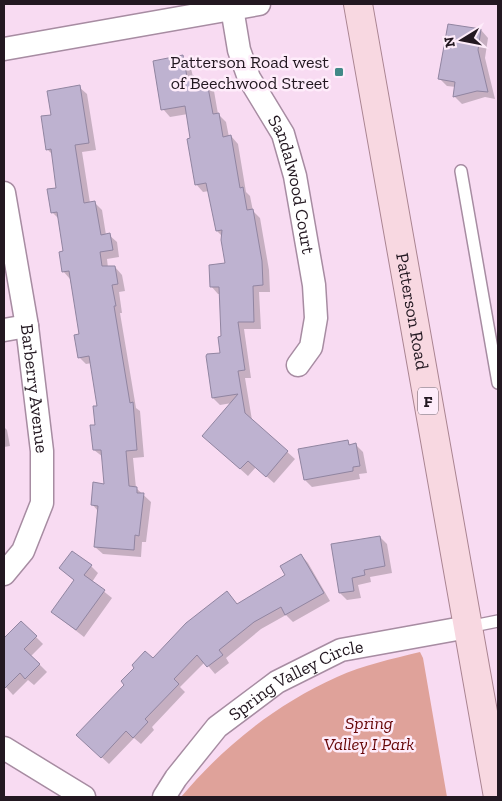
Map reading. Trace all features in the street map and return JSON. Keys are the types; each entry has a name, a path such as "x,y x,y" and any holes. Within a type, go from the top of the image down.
{"main road":[{"name":"Patterson Road","path":"358,4 498,797"}],"street":[{"path":"4,49 258,4"},
{"name":"Sandalwood Court","path":"232,8 239,50 249,78 282,134 295,176 314,285 316,318 311,347 298,365"},
{"name":"Barberry Avenue","path":"4,192 27,326 42,451 42,503 23,551 4,574"},
{"path":"4,330 27,326"},
{"name":"Spring Valley Circle","path":"164,797 176,778 217,726 277,682 341,650 468,627"},
{"path":"4,748 84,797"}],"lane":[{"path":"461,171 498,383"},
{"path":"468,627 498,621"}],"green space":[{"name":"Spring Valley I Park","path":"420,652 423,658 447,797 181,797 233,744 252,728 293,700 314,688 357,669"}],"building":[{"path":"448,24 481,29 478,50 488,92 477,91 453,97 455,82 438,79"},
{"path":"183,55 187,77 194,76 195,85 207,82 213,114 219,113 223,137 231,135 240,188 243,187 247,210 253,209 262,261 263,285 253,286 254,322 238,322 245,370 238,371 245,413 288,451 266,477 248,461 240,469 202,436 238,394 212,398 206,356 207,354 220,353 218,337 221,336 219,287 210,287 209,265 225,263 221,240 222,230 216,231 206,183 195,185 187,139 190,138 185,106 161,110 153,61"},
{"path":"80,85 89,143 75,145 84,203 95,201 101,235 110,233 113,250 100,252 102,266 115,266 118,284 112,285 116,306 114,306 130,403 133,402 137,450 126,451 129,486 137,487 137,493 144,493 139,536 135,535 134,550 94,547 98,506 91,505 93,482 104,484 101,450 93,450 90,425 95,425 93,406 97,406 89,356 78,358 74,335 79,334 69,271 62,272 59,252 63,251 57,212 51,213 47,189 56,188 51,149 46,150 41,116 51,115 47,91"},
{"path":"348,440 349,445 356,443 360,466 353,467 353,471 304,480 298,449"},
{"path":"380,536 385,566 364,570 365,575 352,578 354,591 339,593 331,544"},
{"path":"72,551 92,565 84,575 105,590 76,630 51,612 74,580 59,568"},
{"path":"301,554 324,593 285,615 281,607 254,622 219,650 223,655 207,667 197,655 174,679 179,684 145,719 148,722 133,738 126,731 101,758 76,735 124,685 121,681 134,668 132,665 145,651 153,658 186,623 227,591 237,604 285,575 280,566"},
{"path":"21,621 37,636 24,649 40,664 25,679 20,673 4,689 4,638"}],"place":[{"name":"Patterson Road west of Beechwood Street","path":"339,72"}]}
